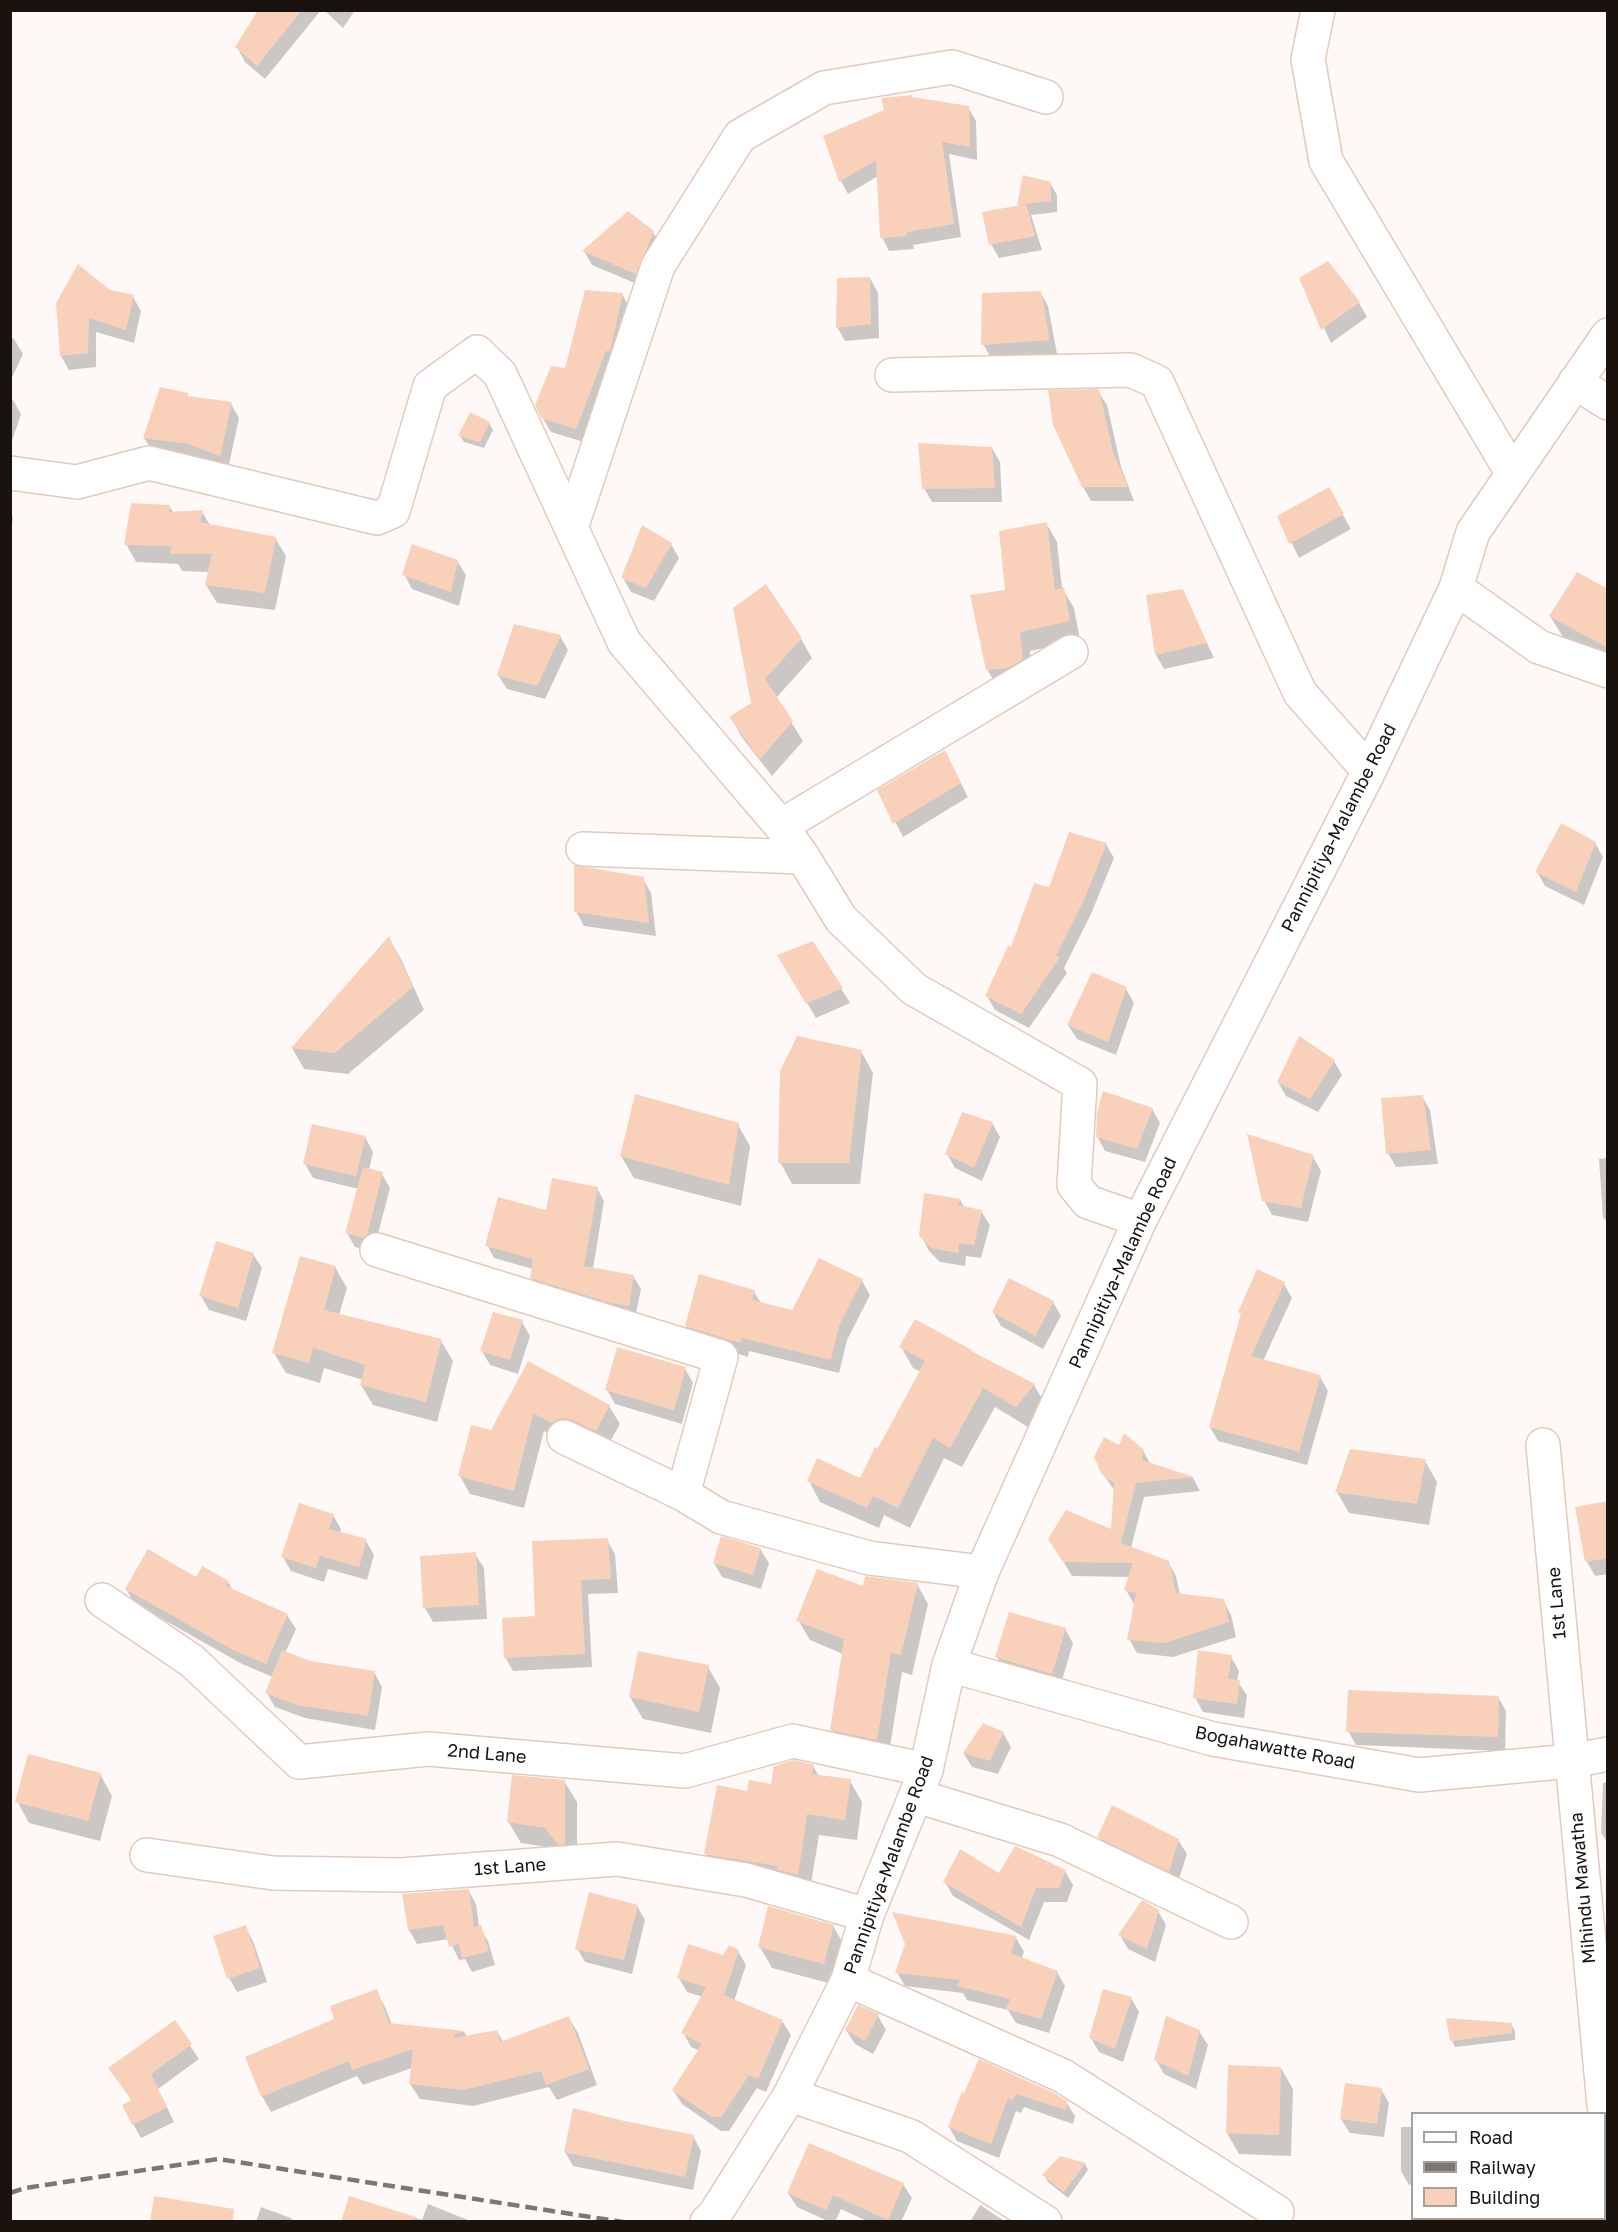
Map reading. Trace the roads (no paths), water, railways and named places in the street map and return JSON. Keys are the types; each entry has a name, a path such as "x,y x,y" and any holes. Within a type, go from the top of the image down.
{"street":[{"path":"1318,10 1308,59 1326,161 1513,474"},
{"path":"572,525 657,266 741,136 824,88 952,67 1046,97"},
{"name":"Pannipitiya-Malambe Road","path":"717,2219 790,2095 849,1980 867,1915 921,1783 949,1665 982,1572 1140,1220 1370,771 1456,588 1473,532 1608,335"},
{"path":"10,473 77,482 149,463 376,518 393,511 430,386 477,352 500,374 572,525 624,642 781,826 842,919 914,989 1080,1084 1074,1185 1088,1202 1140,1220"},
{"path":"892,375 1131,370 1157,382 1300,693 1370,771"},
{"path":"1575,382 1608,403"},
{"path":"1456,588 1539,647 1608,671"},
{"path":"781,826 1071,652"},
{"path":"583,849 803,858"},
{"path":"377,1250 721,1357 683,1494"},
{"path":"564,1437 683,1494 721,1517 869,1558 982,1572"},
{"name":"1st Lane","path":"1543,1445 1571,1761"},
{"name":"2nd Lane","path":"102,1599 192,1661 299,1762 428,1749 685,1771 793,1741 921,1783 1060,1840 1231,1922"},
{"name":"Bogahawatte Road","path":"949,1665 1214,1739 1419,1775 1571,1761 1608,1754"},
{"name":"Mihindu Mawatha","path":"1571,1761 1606,2112"},
{"name":"1st Lane","path":"147,1855 273,1873 401,1875 617,1859 746,1880 867,1915"},
{"path":"849,1980 1063,2076 1277,2212"},
{"path":"790,2095 910,2136 1045,2222"}],"railway":[{"path":"10,2193 25,2188 218,2159 623,2222"}]}
